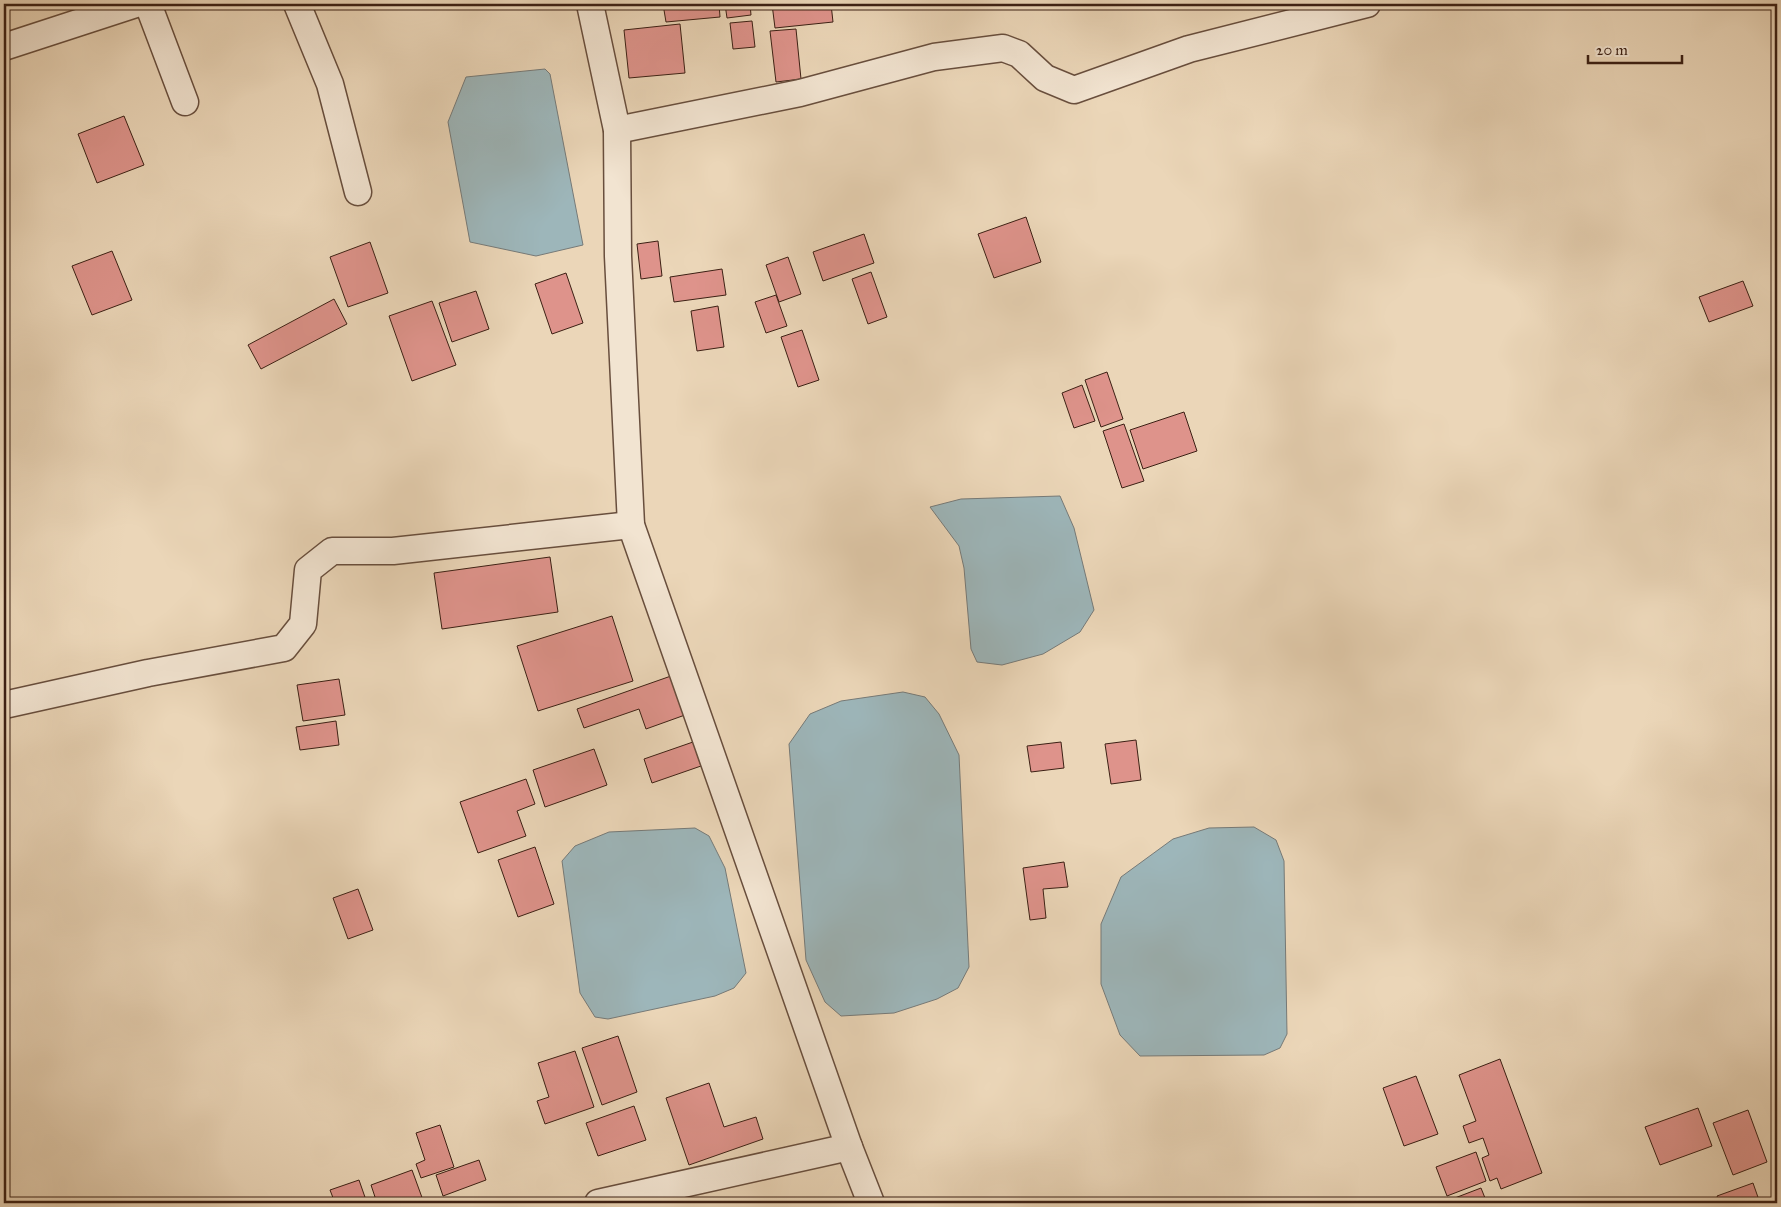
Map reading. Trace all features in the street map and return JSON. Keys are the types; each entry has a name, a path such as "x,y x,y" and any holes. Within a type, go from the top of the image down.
{"street":[{"path":"4,47 136,4"},
{"path":"148,4 185,102"},
{"path":"297,4 330,84 358,192"},
{"path":"590,4 617,130 618,256 631,525 849,1147 871,1203"},
{"path":"617,130 800,93 934,57 1003,48 1019,54 1045,78 1074,90 1189,49 1367,4"},
{"path":"4,705 148,674 284,648 303,624 308,570 332,551 393,551 631,525"},
{"path":"598,1203 849,1147"}],"water":[{"path":"545,69 550,74 583,245 536,256 470,242 448,122 466,77"},
{"path":"1060,496 1074,528 1094,610 1080,632 1043,654 1002,665 977,662 971,649 964,568 959,546 930,507 961,499"},
{"path":"903,692 925,697 939,714 959,755 969,967 958,988 937,999 894,1013 841,1016 825,1002 806,960 789,744 810,714 841,701"},
{"path":"1254,827 1276,840 1284,861 1287,1034 1280,1048 1264,1055 1140,1056 1120,1035 1101,984 1101,924 1121,877 1173,839 1209,828"},
{"path":"695,828 709,836 725,868 746,973 734,988 715,996 608,1019 595,1017 580,993 562,861 575,846 609,832"}],"building":[{"path":"421,4 443,4 422,9"},
{"path":"663,4 719,4 720,17 666,22"},
{"path":"725,4 750,4 751,15 727,18"},
{"path":"772,4 831,4 833,22 775,28"},
{"path":"752,21 755,47 733,49 730,23"},
{"path":"680,24 685,73 629,78 624,30"},
{"path":"796,29 801,79 776,82 770,31"},
{"path":"124,116 144,165 97,183 78,134"},
{"path":"1026,217 1041,262 994,278 978,234"},
{"path":"864,234 874,263 823,281 813,252"},
{"path":"658,241 662,276 641,279 637,244"},
{"path":"370,242 388,293 348,307 330,257"},
{"path":"112,251 132,300 92,315 72,266"},
{"path":"788,257 801,294 779,302 766,265"},
{"path":"722,269 726,295 674,302 670,277"},
{"path":"871,272 887,317 868,324 852,279"},
{"path":"566,273 583,323 552,334 535,284"},
{"path":"1743,281 1753,306 1709,322 1699,297"},
{"path":"476,291 489,329 452,342 439,303"},
{"path":"776,295 787,326 766,333 755,302"},
{"path":"334,299 347,324 261,369 248,345"},
{"path":"432,301 456,365 412,381 389,316"},
{"path":"718,306 724,347 697,351 691,311"},
{"path":"802,330 819,380 798,387 781,337"},
{"path":"1107,372 1123,419 1101,427 1085,380"},
{"path":"1082,385 1095,421 1074,428 1062,393"},
{"path":"1184,412 1197,451 1143,469 1130,430"},
{"path":"1124,424 1144,481 1122,488 1103,431"},
{"path":"550,557 558,612 442,629 434,573"},
{"path":"612,616 633,681 538,711 517,646"},
{"path":"671,676 685,715 646,729 639,709 584,728 577,709"},
{"path":"339,679 345,715 303,721 297,685"},
{"path":"336,721 339,745 300,750 296,727"},
{"path":"1136,740 1141,780 1111,784 1105,744"},
{"path":"693,742 701,766 652,783 644,759"},
{"path":"1061,742 1064,768 1031,772 1027,746"},
{"path":"594,749 607,785 545,807 533,770"},
{"path":"526,779 535,804 517,811 526,836 478,853 460,802"},
{"path":"535,847 554,904 518,917 498,860"},
{"path":"1064,862 1068,887 1043,889 1046,918 1030,920 1023,868"},
{"path":"358,889 373,930 348,939 333,898"},
{"path":"618,1036 637,1092 602,1105 582,1048"},
{"path":"575,1051 594,1107 545,1124 537,1101 549,1097 538,1063"},
{"path":"1500,1059 1542,1173 1501,1189 1497,1178 1490,1181 1482,1158 1489,1155 1483,1138 1469,1143 1463,1126 1476,1121 1459,1075"},
{"path":"1416,1076 1438,1134 1404,1146 1383,1088"},
{"path":"709,1083 724,1127 756,1117 763,1139 689,1165 666,1098"},
{"path":"634,1106 646,1140 598,1156 586,1123"},
{"path":"1698,1108 1712,1146 1660,1165 1645,1127"},
{"path":"1748,1110 1767,1162 1733,1175 1713,1123"},
{"path":"440,1125 454,1167 421,1178 416,1164 425,1160 416,1133"},
{"path":"1476,1152 1486,1181 1447,1196 1436,1167"},
{"path":"479,1160 486,1180 443,1196 436,1175"},
{"path":"412,1170 424,1203 377,1203 371,1185"},
{"path":"359,1180 367,1203 335,1203 330,1190"},
{"path":"1753,1183 1760,1203 1720,1203 1717,1196"},
{"path":"1481,1188 1487,1203 1448,1203 1447,1201"},
{"path":"1672,1199 1673,1203 1661,1203"}]}
